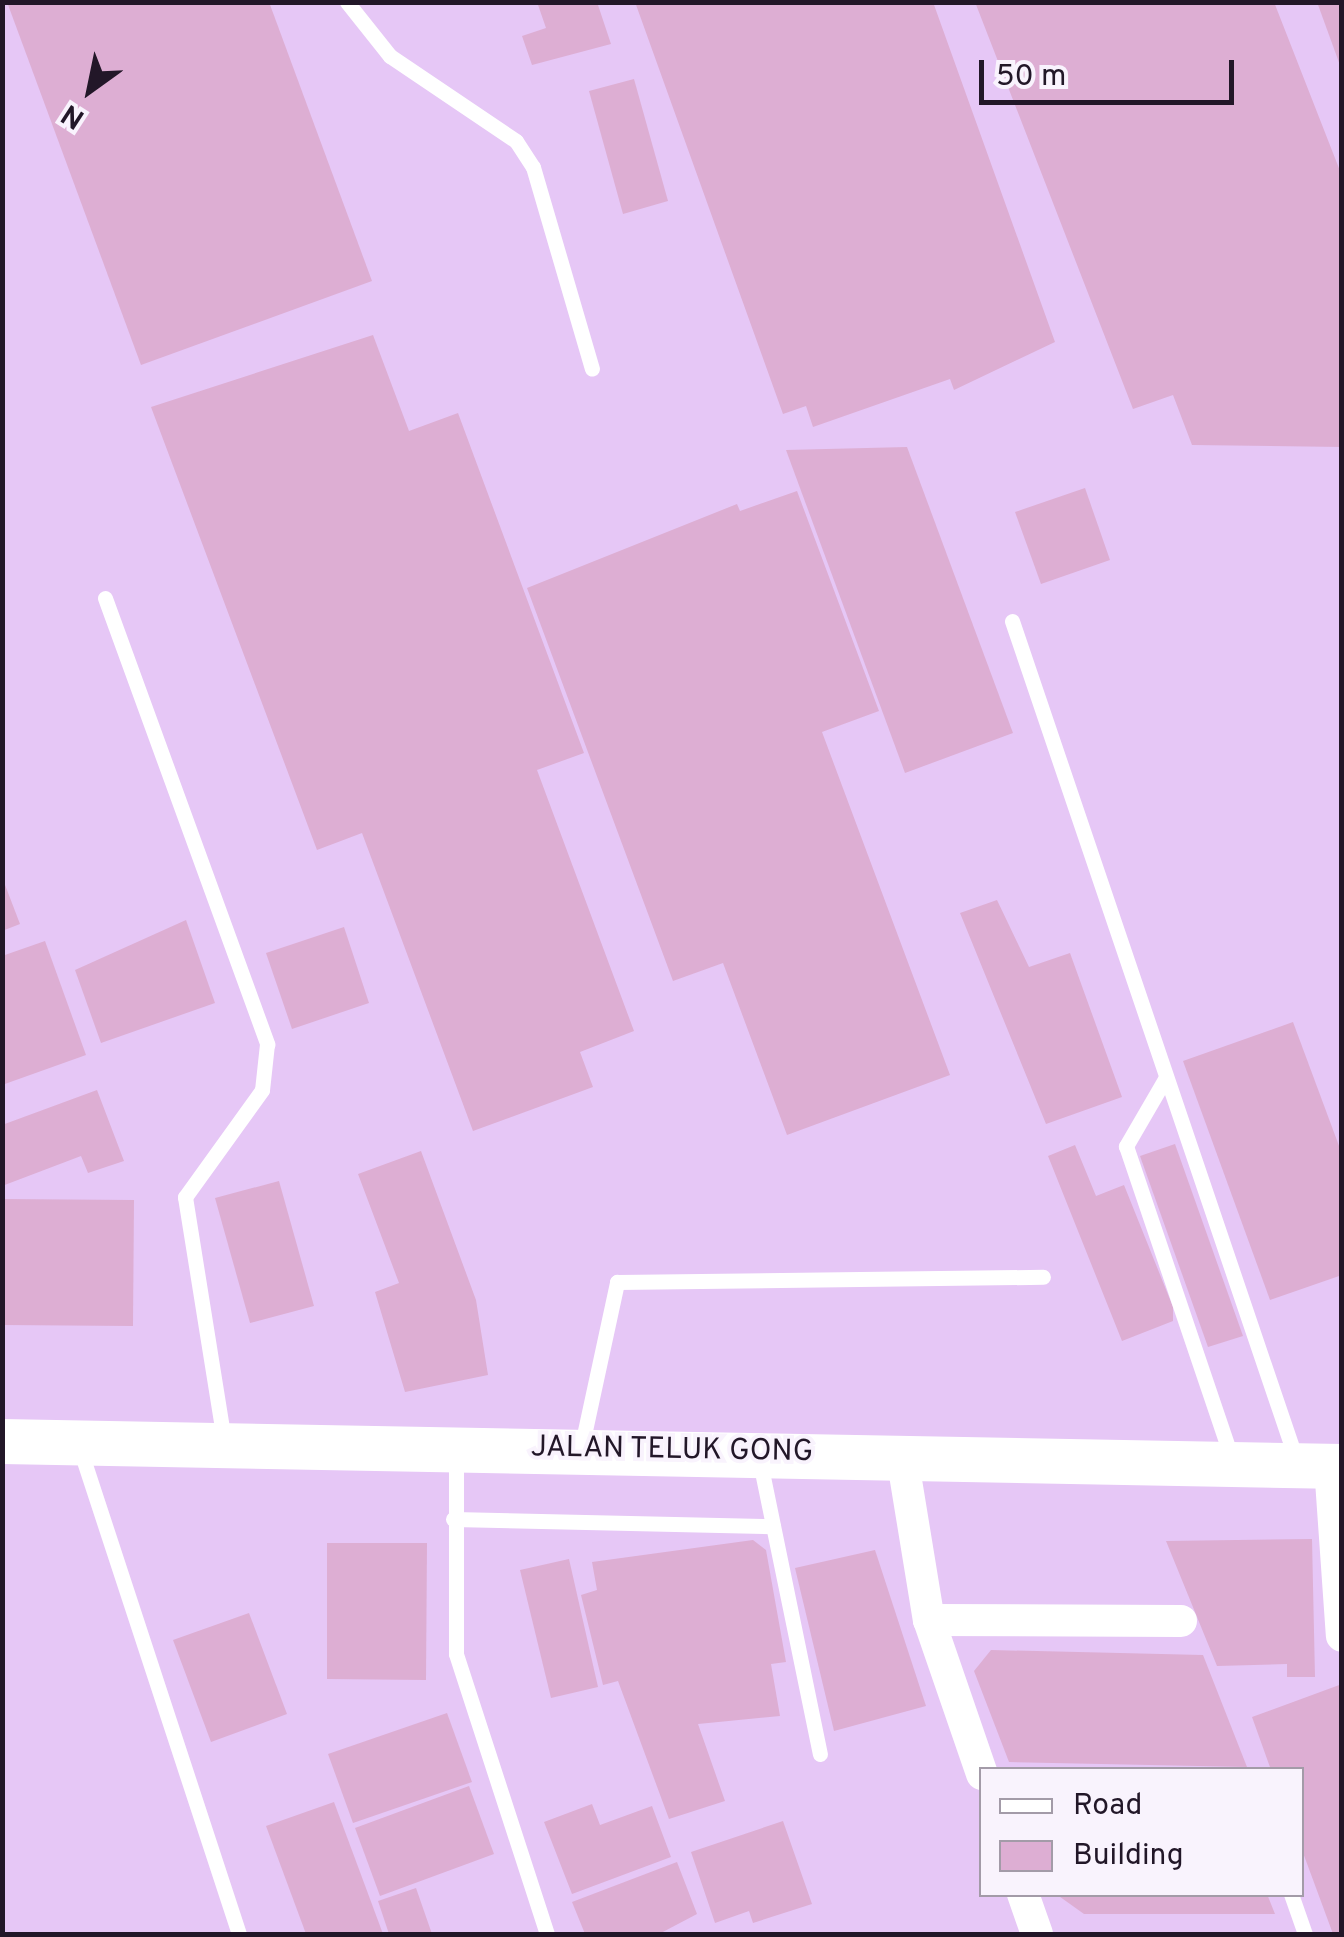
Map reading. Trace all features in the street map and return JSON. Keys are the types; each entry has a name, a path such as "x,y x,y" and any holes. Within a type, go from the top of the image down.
{"street":[{"name":"JALAN TELUK GONG","path":"2,1442 457,1446 1323,1466"},
{"path":"902,1456 929,1620 980,1767"},
{"path":"1323,1466 1342,1636"},
{"path":"929,1620 1180,1621"},
{"path":"1024,1897 1037,1934"}],"lane":[{"path":"346,2 390,56 516,141 532,167 592,370"},
{"path":"105,598 267,1044 262,1090 185,1197 225,1444"},
{"path":"1012,620 1166,1079 1323,1466"},
{"path":"1166,1079 1126,1146 1233,1464"},
{"path":"581,1449 617,1282 1043,1276"},
{"path":"78,1442 240,1934"},
{"path":"457,1446 456,1654 547,1934"},
{"path":"758,1453 820,1754"},
{"path":"454,1519 772,1526"},
{"path":"1292,1897 1306,1934"}],"building":[{"path":"7,2 269,2 372,281 141,365"},
{"path":"537,2 597,2 611,44 532,65 522,36 546,28"},
{"path":"635,2 933,2 1055,342 954,390 950,379 813,427 806,406 783,414"},
{"path":"975,2 1274,2 1342,176 1342,447 1192,445 1173,395 1133,409"},
{"path":"1317,2 1342,2 1341,68"},
{"path":"634,79 668,201 623,214 589,91"},
{"path":"373,335 409,431 458,413 584,753 537,770 634,1031 580,1052 593,1087 473,1131 362,833 317,850 151,407"},
{"path":"907,447 1013,733 905,773 786,450"},
{"path":"1085,488 1110,560 1041,584 1015,512"},
{"path":"797,491 879,711 822,732 950,1075 787,1135 723,963 673,981 527,588 737,504 740,511"},
{"path":"2,877 20,924 2,931"},
{"path":"997,900 1029,967 1070,953 1122,1097 1046,1124 960,913"},
{"path":"186,920 215,1003 101,1043 75,970"},
{"path":"344,927 369,1003 292,1029 266,953"},
{"path":"45,941 86,1055 2,1085 2,956"},
{"path":"1293,1022 1342,1154 1342,1275 1270,1300 1183,1061"},
{"path":"97,1090 124,1161 88,1173 81,1156 2,1186 2,1125"},
{"path":"1175,1144 1243,1336 1208,1347 1140,1156"},
{"path":"1075,1145 1096,1196 1124,1185 1173,1307 1173,1321 1122,1341 1048,1156"},
{"path":"421,1151 476,1300 488,1375 405,1392 375,1292 399,1283 358,1174"},
{"path":"279,1181 314,1306 250,1323 215,1198"},
{"path":"2,1199 134,1200 133,1326 2,1325"},
{"path":"1312,1539 1315,1677 1287,1677 1287,1664 1217,1666 1166,1541"},
{"path":"753,1540 766,1550 786,1662 771,1664 780,1716 698,1724 725,1801 669,1819 618,1681 603,1685 581,1595 597,1590 592,1562"},
{"path":"327,1543 427,1543 426,1680 327,1679"},
{"path":"875,1550 926,1706 834,1731 795,1568"},
{"path":"569,1559 598,1687 551,1698 520,1570"},
{"path":"249,1613 287,1714 211,1742 173,1640"},
{"path":"991,1650 1203,1655 1247,1767 1009,1762 974,1671"},
{"path":"1342,1684 1342,1934 1333,1934 1304,1855 1304,1767 1270,1767 1252,1717"},
{"path":"447,1713 472,1782 353,1823 328,1754"},
{"path":"469,1786 494,1854 380,1896 355,1828"},
{"path":"334,1802 383,1934 306,1934 266,1826"},
{"path":"592,1804 600,1825 652,1806 671,1857 572,1894 544,1822"},
{"path":"783,1821 812,1904 753,1923 749,1911 715,1923 691,1852"},
{"path":"677,1862 697,1914 659,1934 585,1934 572,1902"},
{"path":"416,1888 432,1934 389,1934 378,1901"},
{"path":"1060,1897 1268,1897 1275,1914 1084,1914"}]}
